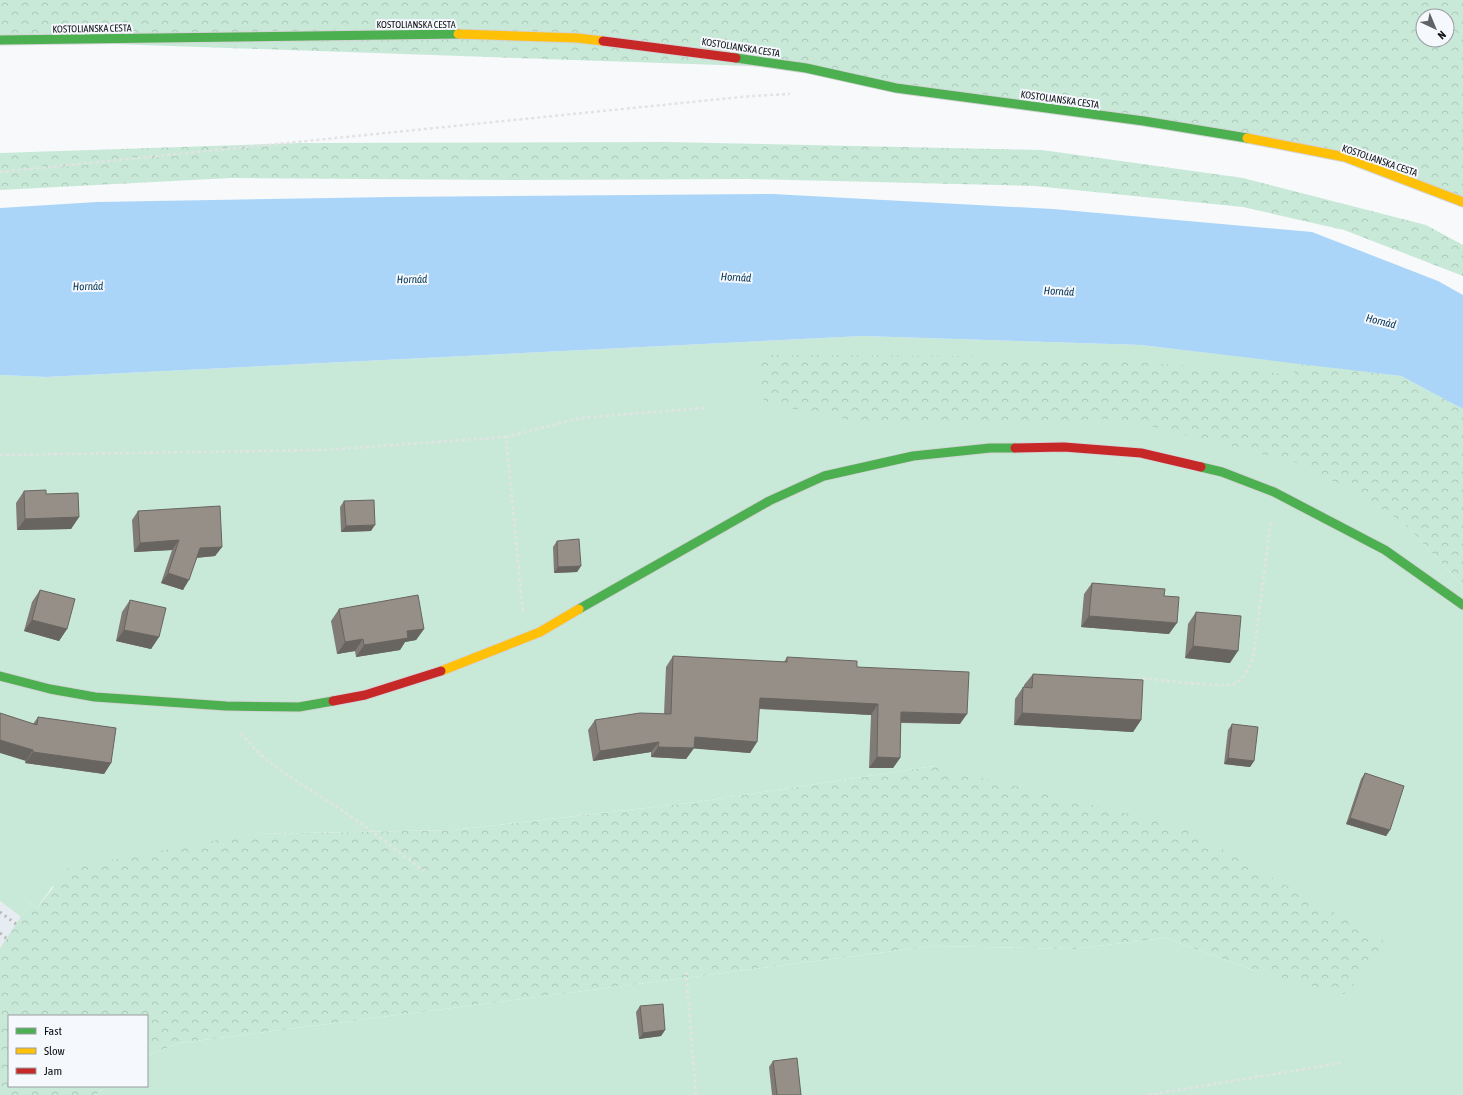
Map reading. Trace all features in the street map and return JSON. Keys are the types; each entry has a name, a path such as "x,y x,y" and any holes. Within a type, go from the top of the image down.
{"street":[{"name":"KOSTOLIANSKA CESTA","path":"0,40 441,34 577,38 706,53 806,68 896,88 1129,119 1239,136 1345,158 1463,202"},
{"path":"0,676 50,689 95,696 226,706 299,707 365,695 451,668 547,628 769,501 824,476 913,456 990,448 1064,447 1142,453 1222,472 1274,492 1385,550 1463,605"}],"path":[{"path":"0,172 751,96 797,93"},
{"path":"0,455 324,450 506,437 581,418 704,408"},
{"path":"506,437 525,638"},
{"path":"1143,678 1204,684 1233,684 1245,675 1253,659 1274,492"},
{"path":"226,706 235,725 248,743 275,766 344,811 424,871"},
{"path":"686,972 696,1095"},
{"path":"1148,1095 1341,1063"}],"shaded area":[{"path":"0,901 21,917 0,948"}],"green space":[{"path":"0,0 1463,0 1463,203 1345,157 806,68 0,40"},
{"path":"664,142 1042,150 1243,178 1426,225 1463,245 1463,276 1344,230 1243,207 1035,186 747,179 512,180 231,178 0,190 0,153 299,143"},
{"path":"863,336 1141,345 1289,362 1336,450 1463,586 1463,1095 96,1095 106,1087 148,1087 148,1055 180,1043 933,946 1073,949 1165,938 1256,971 934,766 697,802 453,830 250,834 52,887 37,908 30,903 21,917 0,901 0,375 46,377"},
{"path":"758,355 969,356 1126,361 1223,368 1296,376 1289,362 1401,376 1463,409 1463,586 1403,522 1306,465 1120,419 865,423 764,403"},
{"path":"934,766 1185,828 1393,946 1344,994 1256,971 1165,938 1073,949 933,946 180,1043 148,1055 148,1015 8,1015 8,1087 106,1087 96,1095 0,1095 0,948 30,903 37,908 68,868 250,834 453,830 697,802"}],"water":[{"name":"Hornád","path":"773,194 1053,209 1312,232 1438,281 1463,295 1463,409 1401,376 1141,345 863,336 46,377 0,375 0,208 97,202 391,197"}],"building":[{"path":"46,490 46,494 78,493 79,517 25,519 24,491"},
{"path":"374,500 375,525 346,526 344,501"},
{"path":"220,506 222,547 200,548 189,580 168,573 179,540 140,543 138,511"},
{"path":"579,539 581,566 558,567 557,541"},
{"path":"1092,583 1165,589 1164,596 1179,597 1177,623 1089,616"},
{"path":"40,590 75,599 67,629 32,620"},
{"path":"418,595 424,629 407,631 408,638 364,645 363,639 345,642 339,609"},
{"path":"130,600 166,608 159,637 124,630"},
{"path":"1196,612 1241,616 1238,651 1193,646"},
{"path":"673,656 787,662 787,657 857,661 857,667 969,672 967,714 901,712 900,758 877,757 878,704 760,698 757,742 695,737 694,748 658,747 659,742 600,751 595,720 640,713 671,714"},
{"path":"1033,674 1143,680 1141,720 1022,713 1023,687 1032,688"},
{"path":"0,713 37,725 38,717 116,728 111,763 33,752 33,750 0,740"},
{"path":"1232,724 1258,727 1254,761 1228,758"},
{"path":"1365,773 1404,786 1390,830 1350,818"},
{"path":"663,1004 665,1030 643,1033 640,1006"},
{"path":"797,1058 801,1095 777,1095 773,1061"}],"railway":[{"path":"0,912 16,924"},
{"path":"0,933 6,938"}],"traffic: fast":[{"path":"0,40 458,34"},
{"path":"736,58 806,68 896,88 1144,121 1247,138"},
{"path":"579,609 769,501 824,476 913,456 990,448 1015,448"},
{"path":"1201,467 1222,472 1274,492 1385,550 1463,605"},
{"path":"0,676 50,689 95,697 226,706 299,707 333,701"}],"traffic: slow":[{"path":"458,34 577,38 603,41"},
{"path":"1247,138 1345,157 1463,202"},
{"path":"441,671 540,632 579,609"}],"traffic: jam":[{"path":"603,41 736,58"},
{"path":"1015,448 1064,447 1141,453 1201,467"},
{"path":"333,701 365,695 441,671"}]}
